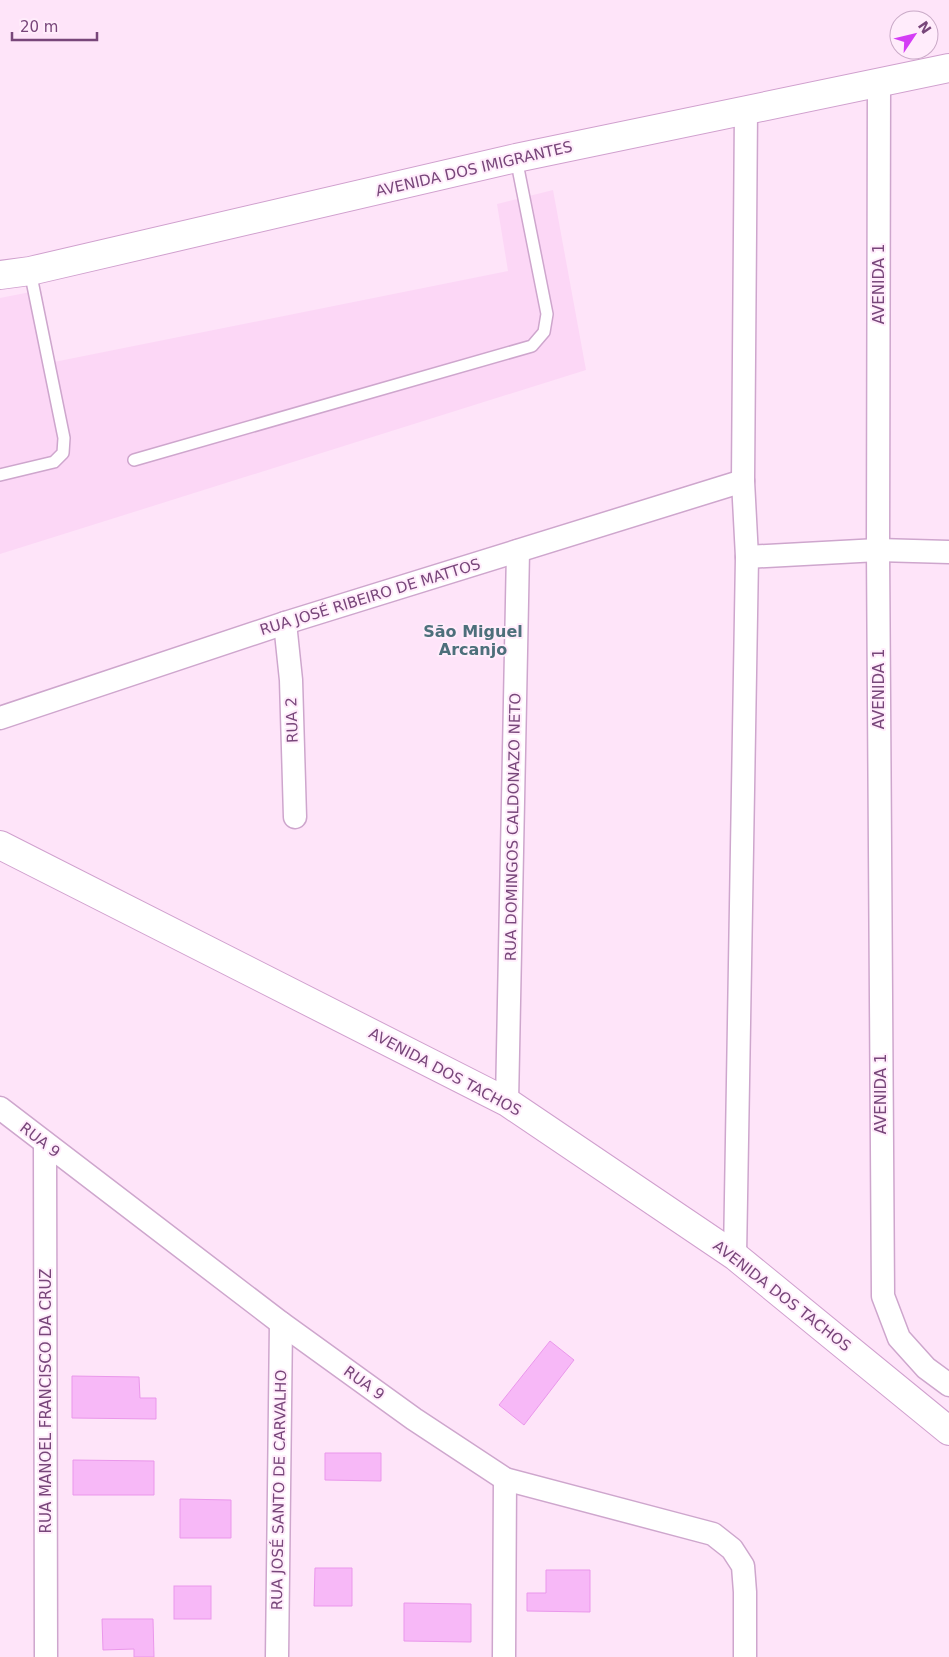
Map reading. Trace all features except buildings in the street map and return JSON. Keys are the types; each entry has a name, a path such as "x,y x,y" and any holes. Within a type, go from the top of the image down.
{"street":[{"name":"AVENIDA DOS IMIGRANTES","path":"0,275 30,271 516,158 949,68"},
{"name":"AVENIDA 1","path":"879,82 878,550 882,1296 899,1338 926,1368 949,1385"},
{"path":"735,1256 747,557 743,481 746,110"},
{"name":"RUA JOSÉ RIBEIRO DE MATTOS","path":"0,718 285,623 743,481"},
{"path":"747,557 878,550 949,552"},
{"name":"RUA DOMINGOS CALDONAZO NETO","path":"507,1102 518,551"},
{"name":"RUA 2","path":"285,623 291,680 295,818"},
{"name":"AVENIDA DOS TACHOS","path":"0,845 507,1102 735,1256 949,1431"},
{"name":"RUA 9","path":"0,1108 281,1323 414,1419 505,1479 713,1534 732,1549 743,1566 745,1657"},
{"name":"RUA MANOEL FRANCISCO DA CRUZ","path":"45,1144 46,1657"},
{"name":"RUA JOSÉ SANTO DE CARVALHO","path":"278,1657 281,1323"},
{"path":"504,1657 505,1479"}],"lane":[{"path":"134,460 532,346 544,332 547,314 516,158"},
{"path":"0,475 54,462 63,453 64,438 30,271"}],"shaded area":[{"path":"553,190 586,370 0,554 0,298 41,290 54,362 508,271 497,204"}],"district":[{"name":"São Miguel Arcanjo","path":"473,640"}]}
